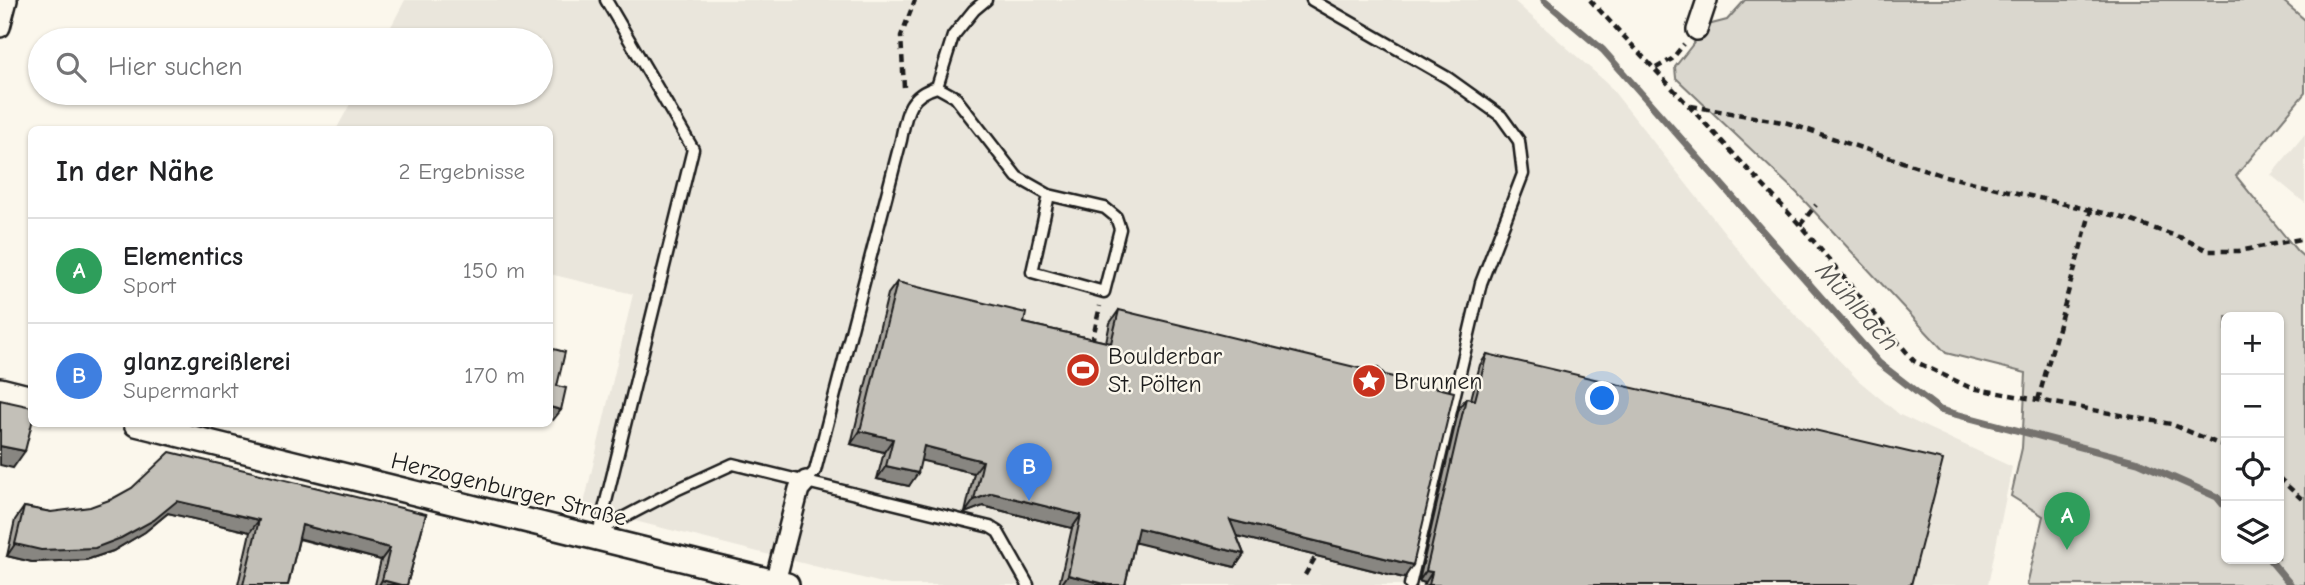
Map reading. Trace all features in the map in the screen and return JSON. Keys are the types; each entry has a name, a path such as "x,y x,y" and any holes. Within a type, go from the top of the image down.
{"street":[{"path":"0,27 7,0"},
{"path":"1697,30 1707,0"},
{"path":"0,390 28,397"},
{"name":"Herzogenburger Straße","path":"148,427 598,535 781,583"},
{"path":"781,583 799,489 806,481"}],"lane":[{"path":"598,535 693,149 606,0"},
{"path":"937,87 953,36 986,0"},
{"path":"1312,0 1448,78 1501,116 1519,141 1523,174 1481,283 1410,585"},
{"path":"806,481 815,471 901,141 906,109 925,90 937,87 955,97 1017,177 1049,195 1105,208 1116,217 1119,229 1104,292 1032,272 1049,195"},
{"path":"598,535 676,490 733,464 990,527 998,532 1028,585"}],"path":[{"path":"906,109 901,36 915,0"},
{"path":"1590,0 1800,225 1914,361 1971,388 2171,424 2221,445"},
{"path":"1656,68 1672,59 1697,30"},
{"path":"1690,106 1788,123 1941,175 2132,221 2182,238 2209,251 2239,251 2305,239"},
{"path":"1800,225 1816,205"},
{"path":"2038,400 2091,210"},
{"path":"1089,353 1104,292"},
{"path":"2284,483 2305,502"},
{"path":"1305,575 1316,556"}],"shaded area":[{"path":"405,0 1513,0 1607,83 1762,280 1858,380 1900,415 2012,467 1988,585 890,585 583,508 633,294 553,275 553,126 338,126 350,105 553,105 553,28 390,28"},
{"path":"1745,0 2282,0 2305,20 2305,93 2236,176 2305,258 2305,585 2027,585 2043,516 2011,496 2022,448 2026,373 1946,353 1797,193 1676,78 1675,67 1708,25 1727,20"},
{"path":"2305,134 2305,203 2271,175"}],"building":[{"path":"897,282 1026,313 1024,323 1111,343 1119,310 1367,370 1377,367 1385,375 1454,392 1413,565 1230,520 1244,554 1138,528 1125,585 1109,585 1068,575 1081,515 992,493 974,500 983,461 924,446 918,473 886,466 893,439 860,431"},
{"path":"553,349 565,352 557,386 566,388 561,410 553,408"},
{"path":"1487,354 1943,460 1911,585 1429,585 1432,572 1426,571 1466,398 1475,400"},
{"path":"0,400 28,406 28,427 31,427 25,451 0,446"},
{"path":"170,452 426,514 407,585 382,580 390,548 302,525 288,585 243,585 259,520 177,501 154,520 121,538 95,548 41,550 15,544 24,507 51,512 90,507 112,499 132,488"}],"waterway":[{"name":"Mühlbach","path":"1544,0 1603,50 1879,363 1940,410 2138,462 2217,497 2221,502"},
{"name":"Mühlbach","path":"2273,564 2291,585"}],"place":[{"name":"Boulderbar St. Pölten","path":"1083,370"},
{"name":"Brunnen","path":"1369,381"},
{"name":"glanz.greißlerei","path":"1029,501"},
{"name":"Elementics","path":"2067,550"}]}
